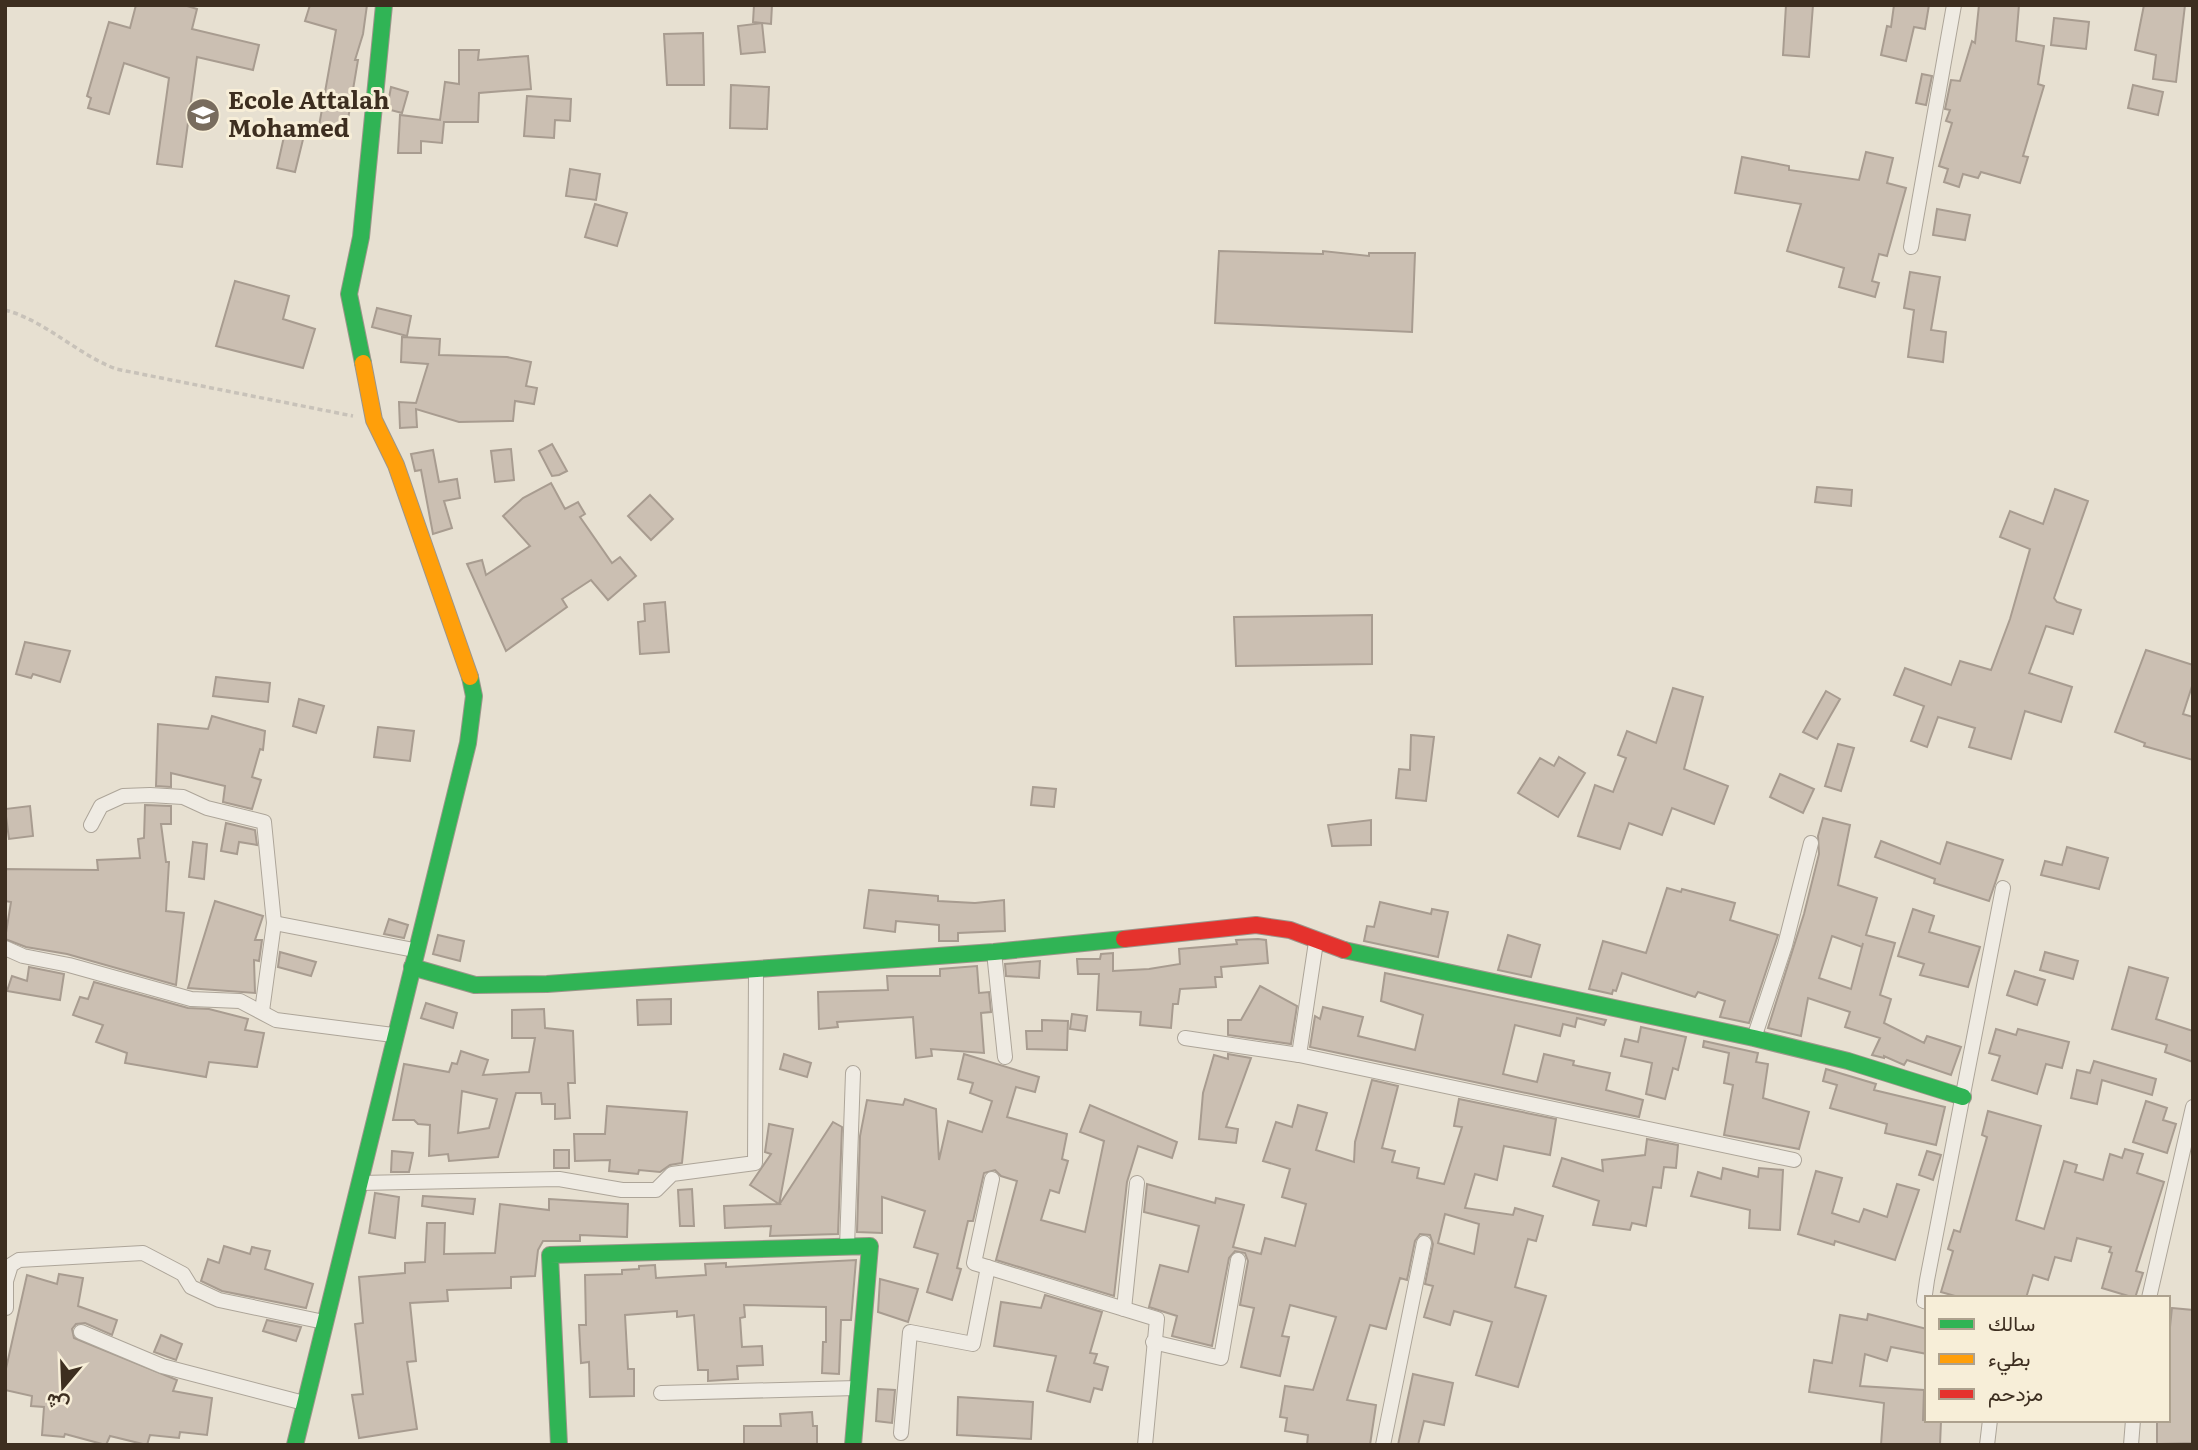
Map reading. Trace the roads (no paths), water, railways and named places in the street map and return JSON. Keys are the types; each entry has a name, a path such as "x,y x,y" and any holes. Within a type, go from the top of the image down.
{"street":[{"path":"295,1445 393,1035 468,743 474,696 467,665 447,618 396,465 374,420 349,294 361,237 384,5"},
{"path":"1911,247 1954,5"},
{"path":"91,825 101,806 123,796 150,794 183,797 207,808 264,822 274,923 262,1012"},
{"path":"1755,1038 1785,945 1811,843"},
{"path":"1925,1301 2003,888"},
{"path":"274,923 414,950"},
{"path":"412,967 475,985 548,984 756,971 1255,925 1290,930 1316,942 1755,1038 1848,1061 1963,1097"},
{"path":"1299,1055 1316,942"},
{"path":"5,948 23,956 69,965 191,999 240,1001 276,1020 393,1035"},
{"path":"994,951 1004,1057"},
{"path":"359,1183 559,1179 622,1190 656,1191 672,1174 755,1163 756,971"},
{"path":"1185,1038 1299,1055 1794,1160"},
{"path":"847,1247 853,1073"},
{"path":"2149,1296 2193,1107"},
{"path":"992,1179 974,1263 1157,1319 1145,1445"},
{"path":"1124,1309 1137,1183"},
{"path":"1382,1445 1424,1243"},
{"path":"559,1445 550,1255 870,1246 853,1445"},
{"path":"5,1308 8,1265 19,1260 143,1253 183,1274 191,1287 219,1300 324,1322"},
{"path":"1153,1342 1221,1358 1238,1260"},
{"path":"901,1433 910,1332 973,1344 988,1267"},
{"path":"80,1332 162,1366 304,1403"},
{"path":"661,1394 857,1388"},
{"path":"1987,1445 1990,1422"},
{"path":"2131,1445 2133,1422"}],"place":[{"name":"Ecole Attalah Mohamed","path":"203,115"}]}
